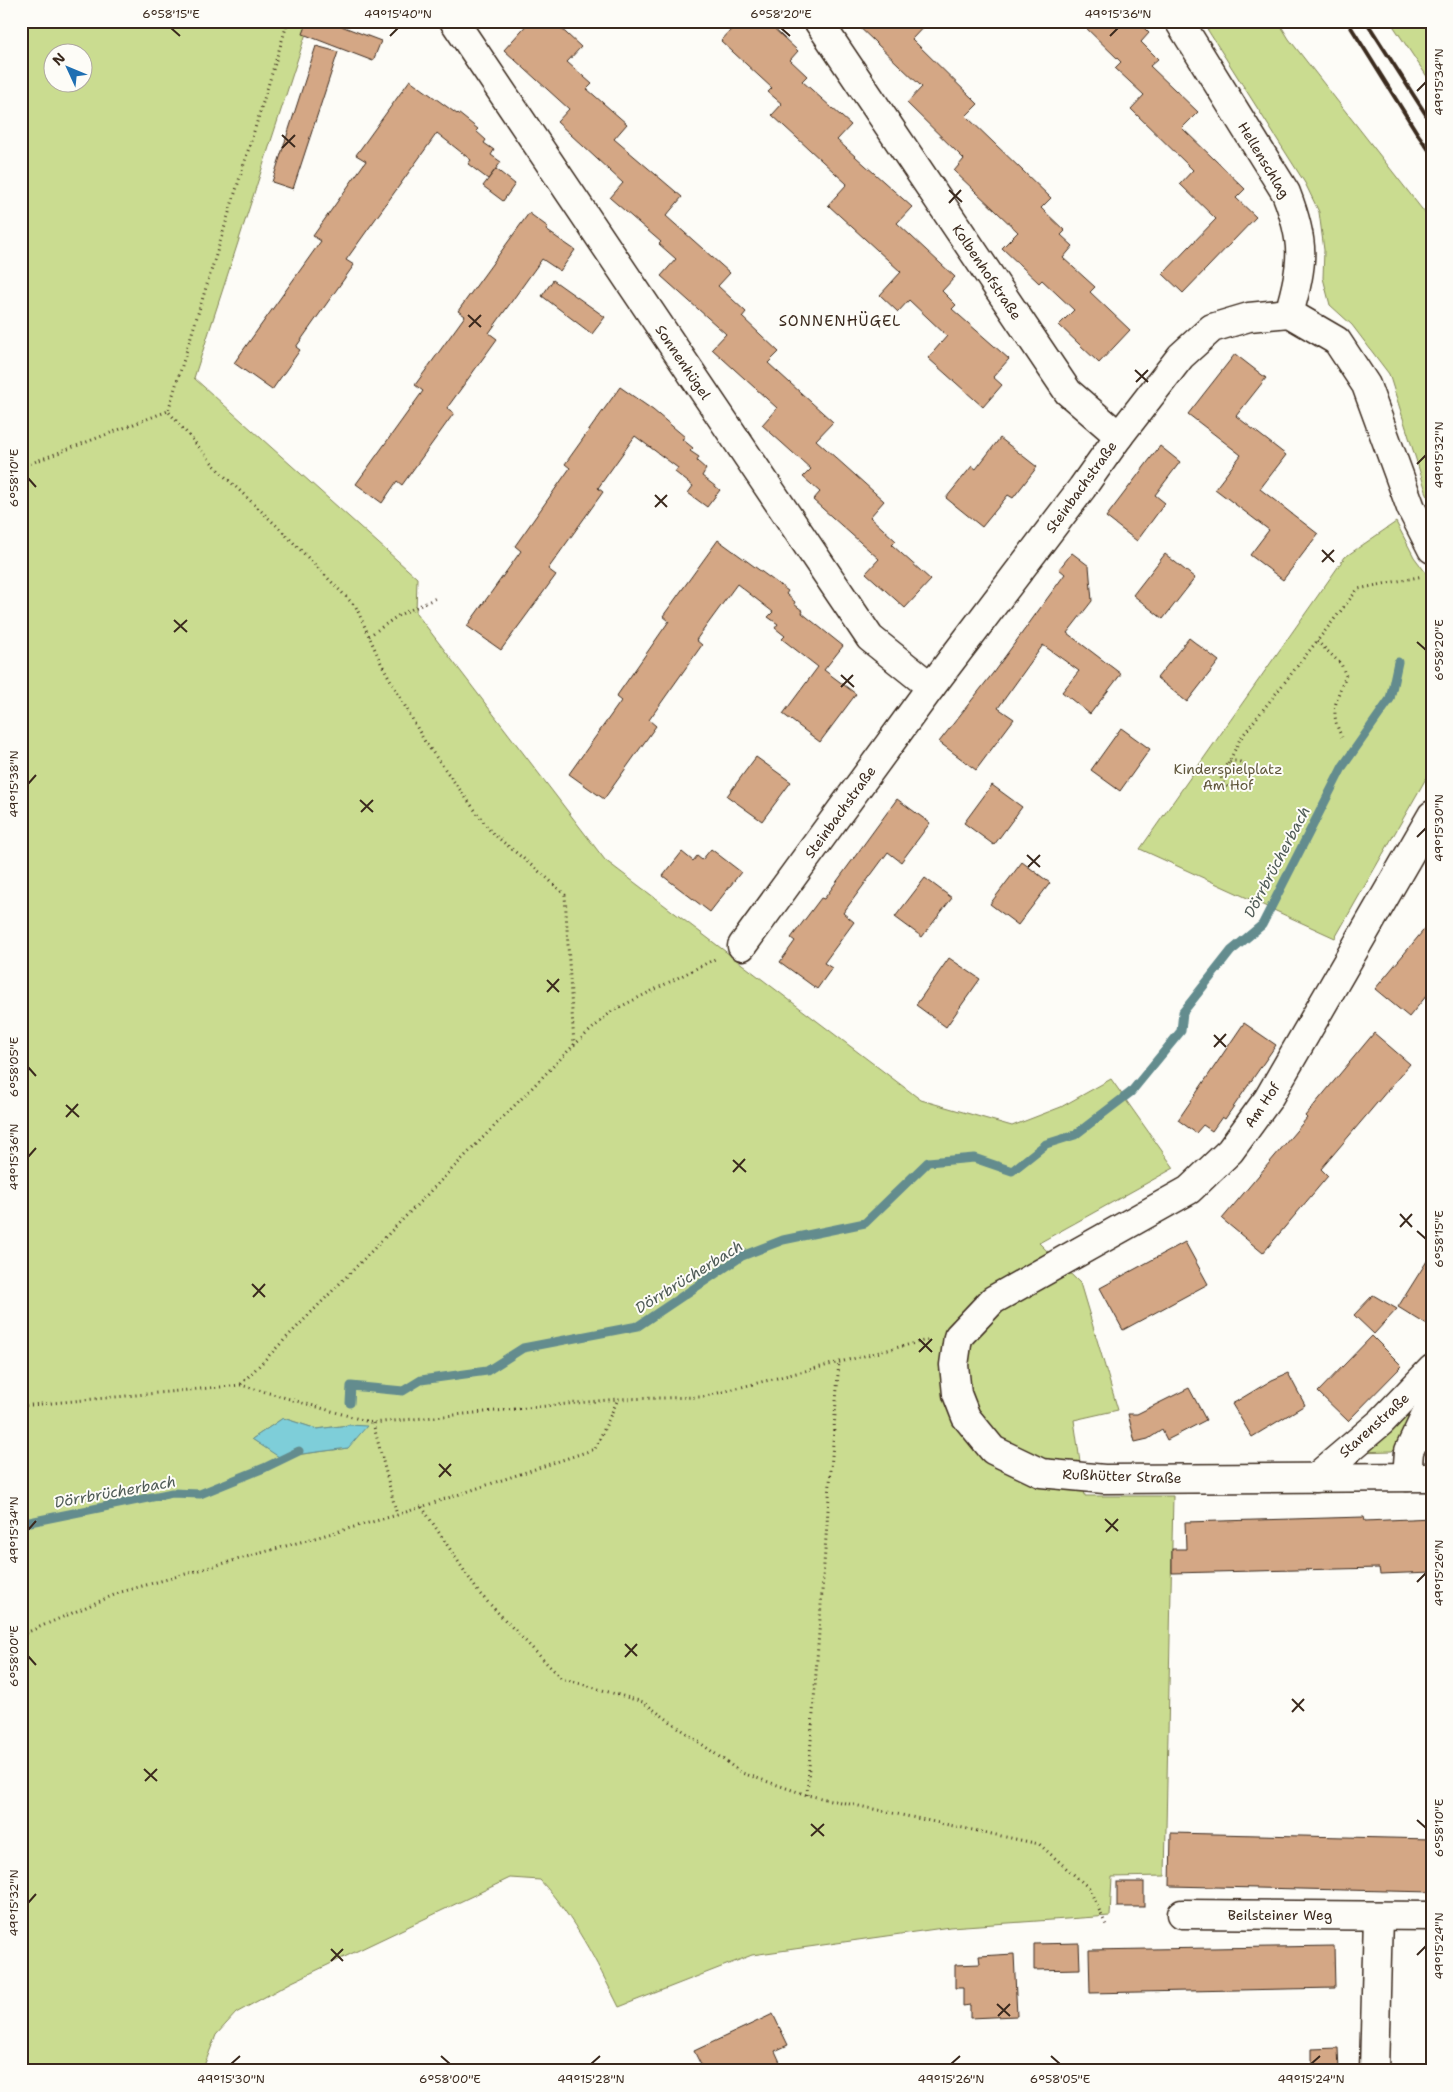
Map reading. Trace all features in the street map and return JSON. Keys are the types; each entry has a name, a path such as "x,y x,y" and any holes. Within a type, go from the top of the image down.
{"street":[{"name":"Sonnenhügel","path":"454,21 870,638 931,687"},
{"name":"Kolbenhofstraße","path":"818,21 1068,392 1119,436"},
{"name":"Hellenschlag","path":"1179,21 1286,192 1295,216 1302,250 1298,282 1290,313"},
{"name":"Steinbachstraße","path":"742,946 931,687 1181,356 1212,328 1249,317 1290,313"},
{"path":"1290,313 1337,341 1366,385 1429,562"},
{"name":"Am Hof","path":"993,1300 1190,1190 1230,1151 1268,1099 1432,814"},
{"name":"Rußhütter Straße","path":"993,1300 958,1337 954,1365 957,1394 966,1416 993,1450 1041,1473 1104,1479 1419,1477"},
{"name":"Starenstraße","path":"1315,1478 1381,1422 1432,1369"},
{"name":"Starenstraße","path":"1419,1477 1409,1451 1432,1402"},
{"name":"Beilsteiner Weg","path":"1182,1914 1432,1916"},
{"path":"1374,2071 1378,1916"}],"path":[{"path":"168,410 288,21"},
{"path":"21,467 168,410"},
{"path":"168,410 220,472 278,526 356,607 381,663 425,742 491,832 565,895 574,1045"},
{"path":"1228,764 1238,762 1246,766 1248,779 1243,786 1234,789 1226,786 1223,782 1222,773 1240,739 1358,589 1429,562"},
{"path":"369,636 399,615 436,598"},
{"path":"1317,640 1341,664 1346,676 1336,699 1334,715 1335,724 1342,737"},
{"path":"241,1384 574,1045 612,1010 742,946"},
{"path":"21,1406 241,1384 373,1423 618,1399 702,1397 898,1346"},
{"path":"807,1795 838,1361"},
{"path":"21,1635 121,1592 397,1515 595,1449 618,1399"},
{"path":"373,1423 397,1515"},
{"path":"422,1507 479,1593 561,1678 643,1702 742,1773 807,1795 1039,1844 1089,1888 1106,1925"}],"green space":[{"path":"21,21 310,21 194,378 417,578 416,613 605,860 921,1100 1012,1126 1061,1107 1111,1079 1174,1168 1039,1243 1080,1283 1118,1410 1074,1420 1085,1496 1173,1496 1165,1876 1112,1877 1110,1916 950,1927 752,1955 619,2007 584,1940 553,1895 540,1880 510,1878 290,1983 236,2013 216,2035 202,2071 21,2071","holes":["283,1418 317,1429 349,1425 348,1448 280,1457 252,1439"]},
{"path":"1202,21 1278,21 1289,39 1432,222 1432,510 1389,374 1352,325 1330,305 1323,278 1324,250 1319,212 1305,183"},
{"path":"1390,21 1432,21 1432,84"},
{"name":"Kinderspielplatz Am Hof","path":"1396,522 1414,557 1432,581 1432,768 1335,938 1140,849 1345,557"},
{"path":"1429,1381 1398,1445 1392,1451 1357,1452"}],"water":[{"path":"283,1418 317,1429 349,1425 367,1426 348,1448 279,1457 252,1439"}],"building":[{"path":"308,21 328,21 381,41 373,61 303,34"},
{"path":"530,21 553,21 581,47 567,62 592,84 587,89 627,124 614,139 682,197 666,216 730,273 718,286 746,312 742,317 779,352 768,363 833,422 816,440 884,501 870,517 896,541 892,545 931,580 905,608 866,573 879,559 813,500 820,492 803,477 811,469 762,425 777,408 712,349 726,334 661,276 676,259 659,244 661,242 610,198 623,183 557,122 569,109 504,50"},
{"path":"739,21 766,21 798,51 790,60 807,76 802,81 851,125 837,140 912,207 897,223 955,277 942,291 956,305 952,309 1009,359 993,377 1002,385 983,407 928,358 947,336 909,300 898,312 880,295 901,272 828,205 847,184 772,115 782,104 768,92 772,88 721,41"},
{"path":"853,21 929,21 912,39 978,104 966,116 1051,198 1041,208 1065,231 1061,235 1073,246 1063,258 1095,287 1090,292 1130,330 1099,363 1059,325 1074,310 1042,280 1039,283 1002,248 1018,232 954,171 964,159 907,103 922,87"},
{"path":"1079,21 1137,21 1149,33 1141,42 1158,59 1150,66 1198,112 1182,128 1245,189 1236,198 1256,217 1183,293 1163,274 1216,219 1180,184 1193,170 1131,109 1144,95 1115,68 1121,62"},
{"path":"316,46 338,52 293,189 272,182"},
{"path":"410,80 478,129 476,131 486,140 484,143 494,150 491,155 501,162 488,179 468,164 471,160 437,133 346,260 354,265 296,347 300,350 272,390 234,363 321,241 313,236 366,161 356,155"},
{"path":"496,169 515,184 503,201 483,186"},
{"path":"529,213 548,227 546,230 575,250 560,271 542,259 489,333 497,339 447,408 454,413 402,485 397,481 382,503 356,484 423,391 415,385 465,316 458,311"},
{"path":"553,280 605,317 592,334 542,296"},
{"path":"1235,354 1266,378 1236,416 1286,455 1260,489 1318,534 1283,580 1250,555 1269,530 1215,489 1241,455 1188,414"},
{"path":"620,387 653,410 685,437 682,439 693,448 690,451 699,457 697,461 706,469 702,476 720,490 707,507 688,493 693,486 675,472 678,468 635,436 598,488 603,492 548,569 556,575 501,650 467,626 521,551 515,546 570,468 565,464"},
{"path":"1000,438 1037,467 1013,498 1008,495 982,527 946,498 972,466 976,469"},
{"path":"1160,446 1180,462 1155,495 1165,503 1137,541 1106,517"},
{"path":"718,540 788,591 786,594 803,611 802,613 843,646 824,670 856,694 820,742 783,714 818,667 782,639 785,636 775,628 778,624 768,617 773,612 737,584 696,640 702,645 649,720 656,726 604,799 569,774 621,701 616,697 669,621 663,616"},
{"path":"1072,553 1089,566 1092,601 1067,633 1121,674 1090,714 1062,692 1079,671 1043,645 998,708 1014,719 976,770 939,742 993,673 1065,574 1059,569"},
{"path":"1165,554 1195,578 1163,619 1133,595"},
{"path":"1189,638 1219,661 1187,702 1157,678"},
{"path":"1121,728 1150,749 1120,791 1091,770"},
{"path":"756,757 791,782 762,821 727,796"},
{"path":"992,785 1022,807 994,845 964,823"},
{"path":"897,799 930,823 901,862 888,852 843,913 854,922 824,963 832,968 817,989 780,962 795,941 791,938 821,898 824,899"},
{"path":"711,849 741,872 710,912 663,876 682,852 693,861 697,856 702,860"},
{"path":"1022,862 1050,883 1018,925 990,904"},
{"path":"925,878 952,898 922,937 895,917"},
{"path":"1432,920 1432,989 1409,1017 1375,989"},
{"path":"949,958 980,979 946,1027 916,1005"},
{"path":"1244,1023 1276,1045 1225,1119 1222,1117 1212,1131 1203,1125 1196,1133 1178,1120"},
{"path":"1374,1033 1410,1064 1321,1169 1328,1176 1263,1253 1222,1219 1307,1118 1305,1116"},
{"path":"1185,1242 1208,1284 1123,1330 1100,1288"},
{"path":"1432,1253 1432,1328 1398,1307"},
{"path":"1373,1295 1397,1309 1374,1334 1354,1315"},
{"path":"1372,1336 1402,1366 1348,1421 1318,1392"},
{"path":"1288,1373 1305,1405 1252,1437 1232,1404 1272,1380"},
{"path":"1189,1388 1206,1420 1167,1440 1162,1430 1148,1439 1135,1442 1128,1414 1137,1414"},
{"path":"1364,1517 1365,1521 1432,1518 1432,1572 1380,1574 1379,1568 1172,1573 1172,1549 1186,1549 1185,1522"},
{"path":"1171,1833 1432,1839 1432,1892 1170,1886"},
{"path":"1117,1882 1144,1882 1144,1907 1117,1907"},
{"path":"1079,1943 1080,1969 1034,1970 1034,1944"},
{"path":"1334,1946 1335,1988 1090,1993 1089,1950"},
{"path":"1014,1954 1017,2016 970,2018 970,2005 963,2006 963,1988 955,1988 955,1965 980,1964 979,1956"},
{"path":"773,2014 788,2045 775,2051 784,2071 704,2071 694,2051"},
{"path":"1338,2048 1339,2071 1312,2071 1312,2049"}],"waterway":[{"name":"Dörrbrücherbach","path":"350,1403 351,1386 403,1391 421,1380 487,1371 523,1348 638,1326 742,1256 783,1240 865,1223 928,1162 974,1158 1012,1171 1046,1144 1075,1135 1131,1092 1181,1031 1183,1012 1231,951 1262,925 1343,766 1390,699 1398,662"},
{"name":"Dörrbrücherbach","path":"21,1522 30,1522 172,1493 200,1494 264,1468 299,1451"}],"railway":[{"path":"1347,21 1432,154"},
{"path":"1366,21 1432,124"}],"district":[{"name":"SONNENHÜGEL","path":"840,321"}]}
